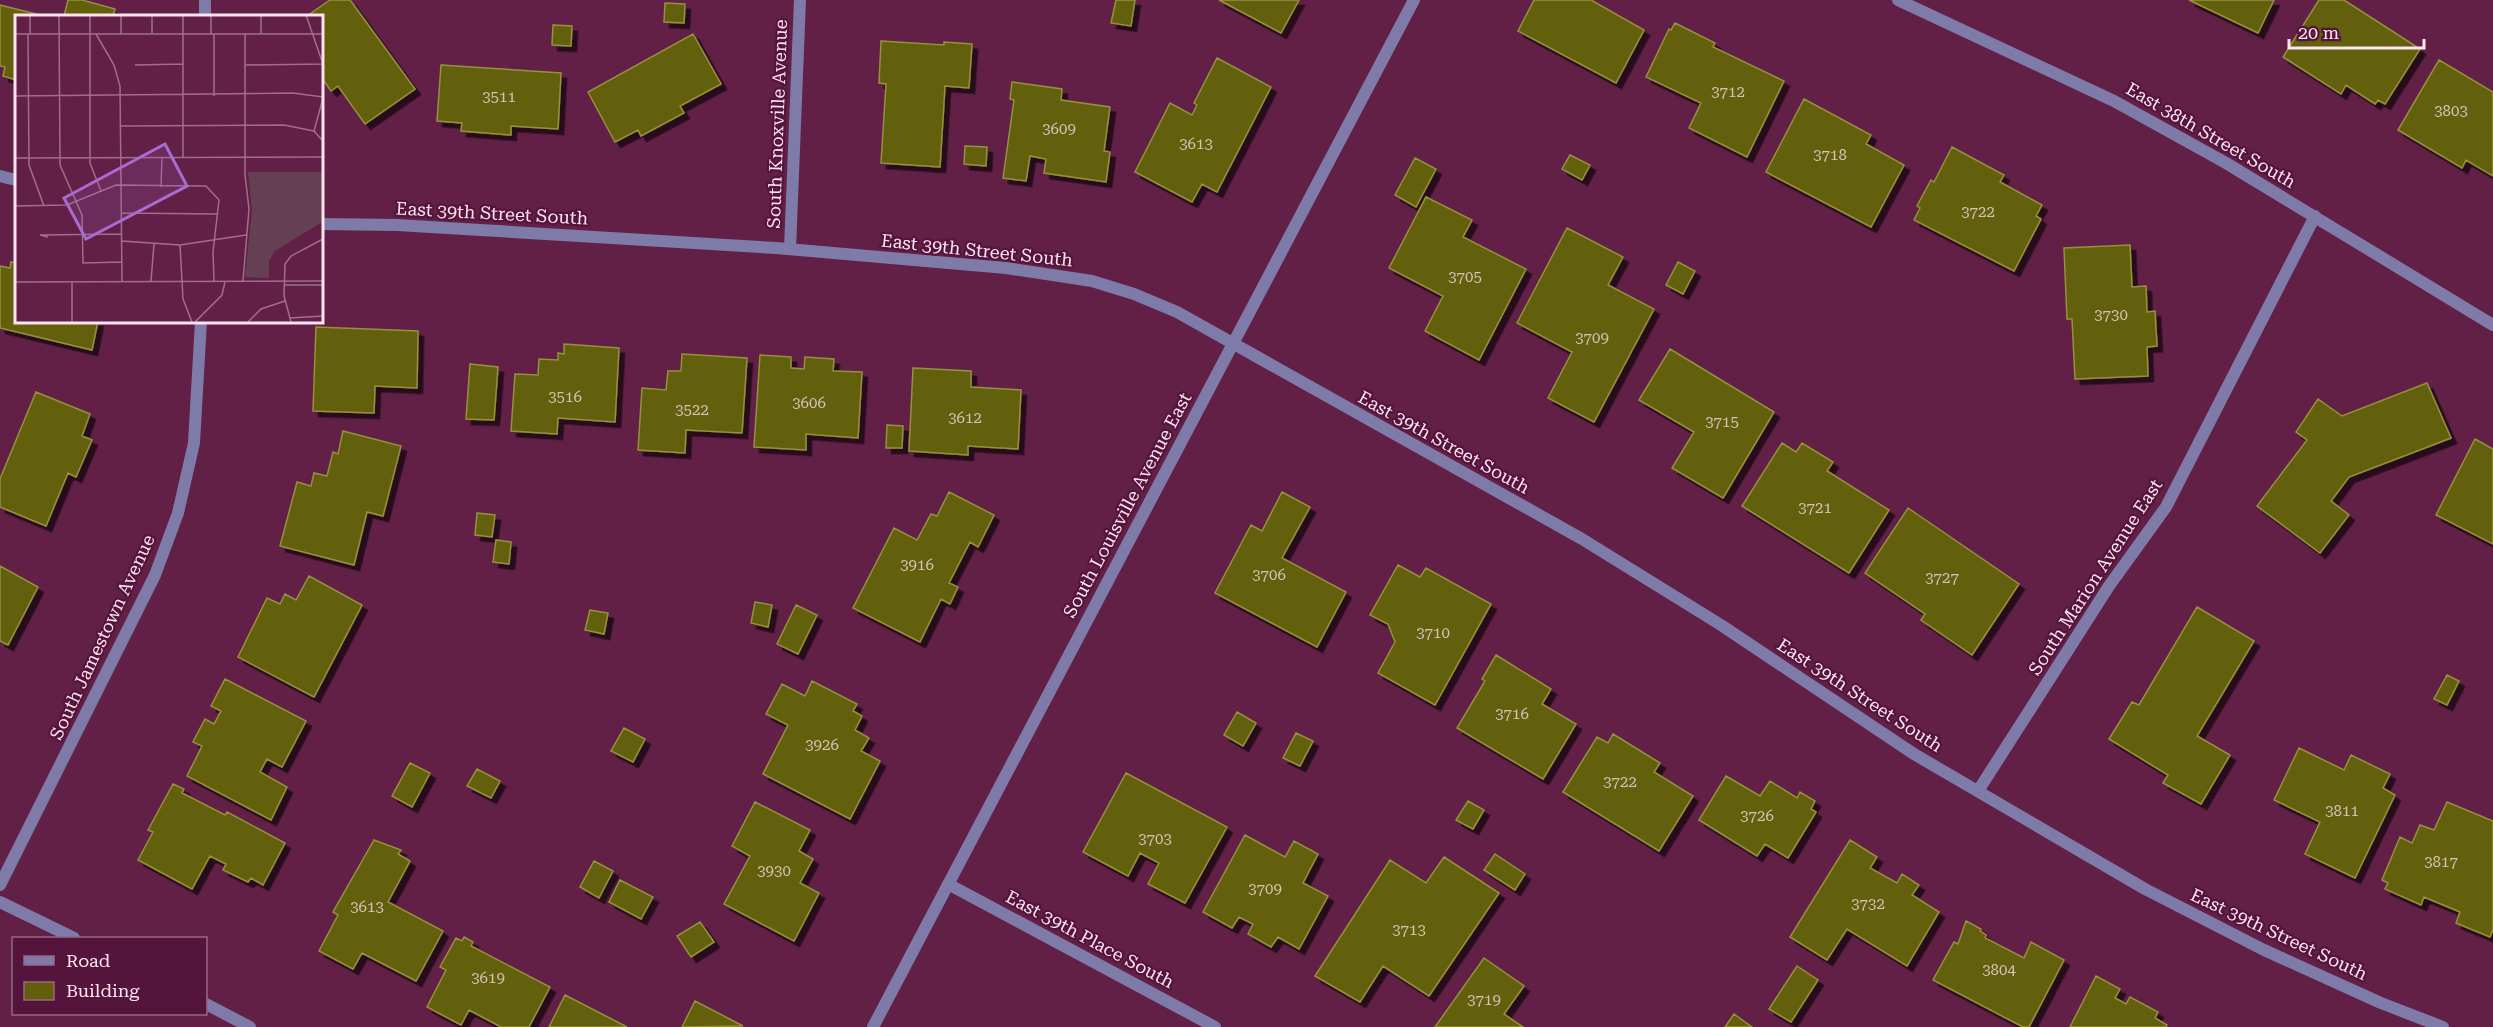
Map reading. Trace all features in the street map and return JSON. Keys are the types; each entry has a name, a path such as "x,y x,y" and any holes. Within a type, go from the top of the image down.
{"street":[{"name":"South Knoxville Avenue","path":"790,249 800,0"},
{"name":"South Louisville Avenue East","path":"873,1027 1414,0"},
{"name":"East 38th Street South","path":"1898,0 2114,101 2315,216 2493,325"},
{"path":"0,176 15,180"},
{"name":"South Marion Avenue East","path":"1978,791 2109,586 2166,507 2315,216"},
{"name":"East 39th Street South","path":"322,224 397,225 790,249 1006,268 1092,281 1134,294 1177,312 1231,345 1600,550 1721,625 1914,754 2145,889 2264,950 2381,1003 2443,1027"},
{"name":"South Jamestown Avenue","path":"0,885 155,575 178,513 194,443 201,322"},
{"name":"East 39th Place South","path":"948,884 1215,1027"},
{"path":"0,902 70,937"},
{"path":"207,1005 250,1027"}],"building":[{"path":"68,0 82,0 115,9 113,15 64,15"},
{"path":"330,0 350,0 415,89 365,124 338,86 331,91 322,78 322,15 308,15"},
{"path":"1116,0 1135,0 1131,26 1111,23"},
{"path":"1219,0 1299,0 1281,33"},
{"path":"1534,0 1591,0 1644,30 1616,83 1518,31"},
{"path":"2189,0 2274,0 2258,33"},
{"path":"2319,0 2344,0 2420,49 2385,104 2378,100 2375,104 2346,85 2341,94 2283,57"},
{"path":"665,3 685,4 684,23 664,22"},
{"path":"0,5 40,15 15,15 15,80 3,76 5,67 0,66"},
{"path":"1675,23 1715,43 1713,47 1784,81 1747,157 1689,128 1701,103 1646,77 1669,29 1671,30"},
{"path":"553,25 572,26 571,46 552,45"},
{"path":"693,34 721,84 680,106 684,113 641,136 638,130 615,142 588,92"},
{"path":"881,41 944,45 944,42 972,44 969,88 945,86 940,167 881,163 886,84 879,83"},
{"path":"1217,58 1271,87 1217,192 1202,184 1192,202 1135,172 1170,103 1192,115 1197,105 1194,103"},
{"path":"2439,60 2493,92 2493,176 2466,160 2462,168 2398,130"},
{"path":"441,65 561,73 558,129 511,126 511,135 461,131 462,123 437,121"},
{"path":"1012,82 1062,89 1061,100 1110,107 1104,151 1110,152 1106,182 1044,173 1046,159 1030,156 1026,181 1003,178 1014,100 1010,99"},
{"path":"1804,99 1871,135 1866,144 1904,165 1871,227 1766,172"},
{"path":"965,146 987,147 986,166 964,164"},
{"path":"1952,147 2004,175 2000,182 2042,205 2036,216 2041,219 2014,271 1914,220 1920,208 1917,206 1931,180 1934,182"},
{"path":"1570,155 1590,165 1582,180 1562,169"},
{"path":"1415,158 1436,169 1416,207 1395,195"},
{"path":"1426,197 1472,220 1463,237 1526,269 1479,360 1425,331 1443,296 1389,268"},
{"path":"1567,228 1623,257 1608,285 1654,309 1594,422 1548,398 1572,352 1517,323"},
{"path":"2130,245 2132,287 2146,286 2147,312 2155,311 2157,346 2147,347 2148,376 2075,379 2072,319 2067,319 2064,248"},
{"path":"11,262 15,263 15,322 98,322 92,350 0,328 0,266 10,268"},
{"path":"1678,262 1695,271 1683,294 1666,285"},
{"path":"316,327 418,331 417,388 375,386 374,413 313,411"},
{"path":"564,344 619,348 615,422 558,418 557,434 511,431 515,374 538,375 539,359 558,360 558,353 564,354"},
{"path":"1670,349 1774,412 1723,498 1672,468 1694,432 1639,400"},
{"path":"682,354 747,358 742,433 686,430 685,453 638,450 642,388 666,390 668,371 681,371"},
{"path":"760,355 791,357 791,368 804,369 805,357 834,359 833,371 862,372 858,438 806,434 806,450 754,447"},
{"path":"470,364 498,367 494,420 466,419"},
{"path":"913,368 971,371 971,387 1021,390 1018,449 968,446 968,455 909,451"},
{"path":"2427,383 2451,438 2349,477 2331,501 2349,515 2320,553 2257,506 2307,440 2296,432 2318,399 2342,416"},
{"path":"36,392 90,414 82,436 92,440 76,477 68,473 46,526 0,507 0,479"},
{"path":"887,425 903,426 902,448 886,448"},
{"path":"343,431 401,446 383,516 367,512 354,565 280,546 297,482 311,486 314,473 327,476 333,452 338,454"},
{"path":"2475,439 2493,449 2493,544 2436,515"},
{"path":"1782,443 1796,452 1802,443 1833,462 1827,471 1889,510 1849,573 1742,506"},
{"path":"949,492 994,515 978,547 970,542 949,583 958,587 950,604 941,599 920,642 853,608 894,528 917,540 931,514 937,516"},
{"path":"1282,492 1310,507 1282,558 1346,592 1317,647 1215,593 1251,525 1262,531"},
{"path":"1908,508 2019,584 1972,655 1921,620 1925,614 1865,573"},
{"path":"477,513 495,515 492,537 475,535"},
{"path":"496,540 511,542 509,564 493,562"},
{"path":"1398,565 1420,577 1426,568 1491,604 1435,705 1378,673 1395,642 1388,624 1370,615"},
{"path":"0,566 38,587 8,645 0,641"},
{"path":"309,576 362,605 314,697 238,657 267,598 280,604 285,594 296,600"},
{"path":"755,602 772,605 768,627 751,623"},
{"path":"796,605 817,615 798,654 777,644"},
{"path":"2197,607 2254,641 2197,736 2230,755 2201,804 2163,783 2168,775 2109,739 2132,702 2139,705"},
{"path":"590,610 608,613 604,634 585,630"},
{"path":"1496,655 1551,689 1542,704 1576,724 1543,779 1457,728 1485,681 1482,679"},
{"path":"2447,675 2459,681 2447,705 2434,699"},
{"path":"225,679 306,721 282,767 267,759 260,772 287,787 271,820 187,776 202,746 193,742 205,719 214,724 221,711 211,706"},
{"path":"812,681 857,704 853,711 862,716 855,730 869,738 861,751 880,761 850,819 763,774 788,725 766,714 782,684 805,696"},
{"path":"1237,712 1256,723 1243,746 1224,735"},
{"path":"624,728 645,739 633,762 611,751"},
{"path":"1296,733 1313,741 1300,766 1283,758"},
{"path":"1613,734 1660,763 1654,772 1693,796 1659,851 1563,792 1597,737 1608,743"},
{"path":"2299,748 2344,770 2351,755 2390,774 2383,788 2395,795 2355,878 2305,854 2320,822 2274,800"},
{"path":"410,763 430,773 412,807 392,796"},
{"path":"477,769 500,781 491,798 467,786"},
{"path":"1126,773 1227,827 1185,903 1148,884 1159,863 1140,853 1128,876 1083,852"},
{"path":"1726,776 1760,796 1770,781 1797,798 1800,792 1815,801 1811,809 1816,812 1788,858 1765,844 1757,856 1699,820"},
{"path":"173,784 184,789 182,793 225,815 227,812 285,843 263,885 251,878 248,882 223,870 226,864 210,856 192,889 138,860 153,832 148,830"},
{"path":"1468,801 1484,810 1473,829 1456,820"},
{"path":"755,802 810,830 799,851 813,859 800,883 819,893 794,941 724,904 750,856 732,846"},
{"path":"2447,802 2493,821 2493,929 2490,937 2456,923 2460,912 2424,897 2421,905 2385,889 2388,883 2382,880 2400,837 2412,843 2420,825 2434,830"},
{"path":"1245,835 1285,857 1294,841 1318,854 1303,883 1328,896 1299,949 1278,937 1271,947 1248,934 1253,924 1239,917 1232,928 1203,912"},
{"path":"374,840 401,850 398,854 410,861 388,902 443,931 416,981 362,953 353,969 319,951 338,915 333,912"},
{"path":"1850,840 1877,857 1870,868 1897,883 1902,874 1919,885 1912,895 1939,912 1907,966 1847,929 1827,960 1790,937"},
{"path":"1495,854 1525,874 1515,890 1484,870"},
{"path":"1444,857 1499,893 1429,996 1383,966 1360,1002 1315,976 1390,860 1426,883"},
{"path":"594,861 613,871 599,898 580,887"},
{"path":"620,880 653,897 641,919 609,902"},
{"path":"1966,921 1981,929 1980,931 1986,935 1985,938 2024,958 2031,942 2064,960 2029,1027 2023,1027 1933,980 1954,942 1958,944"},
{"path":"700,922 714,942 691,957 677,936"},
{"path":"464,937 473,942 471,946 550,987 529,1027 501,1027 469,1010 461,1025 427,1007 446,970 440,967 456,938 462,941"},
{"path":"1484,958 1524,986 1504,1014 1523,1027 1435,1027"},
{"path":"1797,966 1818,980 1791,1022 1769,1009"},
{"path":"2096,976 2120,989 2115,998 2126,1004 2130,997 2158,1012 2155,1018 2167,1025 2166,1027 2070,1027"},
{"path":"565,995 627,1027 549,1027"},
{"path":"695,1001 743,1026 682,1027"},
{"path":"1734,1014 1752,1027 1725,1027"}]}
